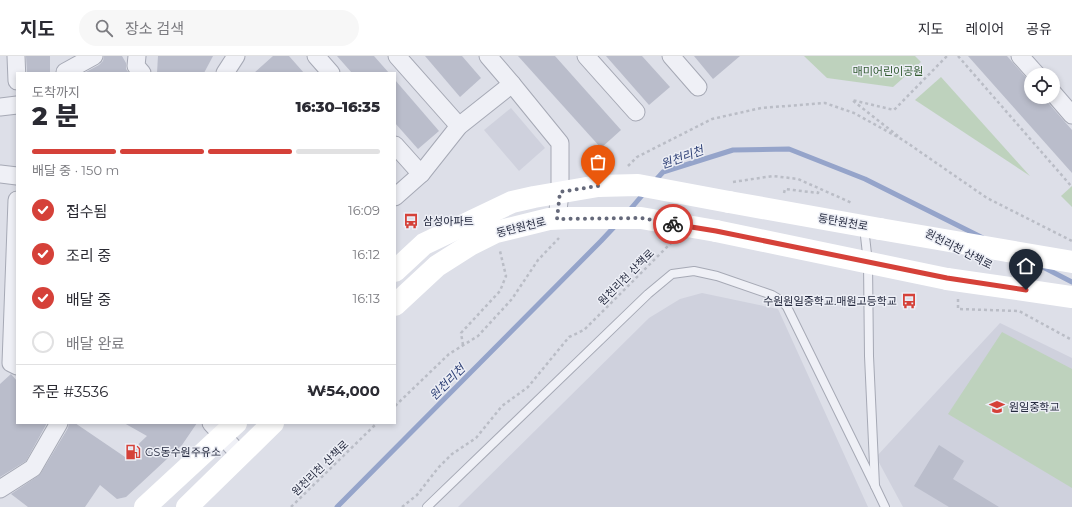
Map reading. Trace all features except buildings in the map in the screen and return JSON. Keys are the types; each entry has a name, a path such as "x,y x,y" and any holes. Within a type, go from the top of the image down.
{"main road":[{"name":"동탄원천로","path":"396,270 424,244 512,202 598,186 638,185 730,192 872,228 1072,262"},
{"name":"동탄원천로","path":"396,304 437,266 470,245 496,232 549,219 564,218 641,218 716,231 947,278 1072,297"},
{"path":"187,507 272,424"},
{"path":"146,507 223,427"}],"street":[{"path":"16,56 17,72"},
{"path":"65,72 94,56"},
{"path":"137,56 136,66 141,72"},
{"path":"226,72 236,56"},
{"path":"316,56 330,72"},
{"path":"397,56 459,126"},
{"path":"488,56 560,143 560,192 564,218"},
{"path":"586,56 636,112"},
{"path":"670,56 698,87"},
{"path":"1020,56 1031,68"},
{"path":"396,196 421,174 459,126 512,84"},
{"path":"1060,101 1072,115"},
{"path":"0,107 16,105"},
{"path":"396,146 421,174"},
{"path":"0,174 16,176"},
{"path":"9,367 8,262 16,207"},
{"path":"0,489 33,468 58,424"},
{"path":"223,427 240,455"}],"lane":[{"path":"872,228 868,263 869,356 875,486"},
{"path":"427,507 648,294 672,274 694,271 717,276 772,295 782,301 787,307 885,507"}],"path":[{"path":"903,140 852,100 894,110 947,56"},
{"path":"958,56 1072,187"},
{"path":"730,192 773,176 798,180 855,205"},
{"path":"785,189 818,193 819,189"},
{"path":"463,345 462,333 500,291 506,276 496,232"},
{"name":"원천리천 산책로","path":"402,507 417,495 438,468 452,454 476,438 502,406 528,387 569,337 584,330 673,241"},
{"path":"964,298 958,299 958,309 1019,311 1072,340"},
{"name":"원천리천 산책로","path":"291,507 376,424"}],"shaded area":[{"path":"511,108 545,148 519,171 484,130"},
{"path":"702,293 778,309 868,507 458,507 649,318 680,299"},
{"name":"원일중학교","path":"1000,323 1072,358 1072,507 903,507 876,457"}],"green space":[{"name":"매미어린이공원","path":"804,56 915,56 921,62 893,87 827,78"},
{"path":"941,77 1030,176 915,100"},
{"path":"1072,186 1072,207 1061,196"},
{"path":"1002,332 1072,369 1072,488 948,414"}],"waterway":[{"name":"원천리천","path":"654,182 663,172 733,150 789,149 865,179 983,238"},
{"name":"원천리천","path":"628,212 645,192"},
{"name":"원천리천","path":"337,507 616,225"},
{"name":"원천리천","path":"1041,266 1072,282"}],"way so far":[{"path":"598,186 560,192 557,219 641,218 673,224"}],"place":[{"name":"삼성아파트","path":"411,221"},
{"name":"수원원일중학교.매원고등학교","path":"909,301"},
{"name":"원일중학교","path":"997,407"},
{"name":"GS동수원주유소","path":"133,452"}],"route":[{"path":"673,224 716,231 947,278 1026,290"}]}
